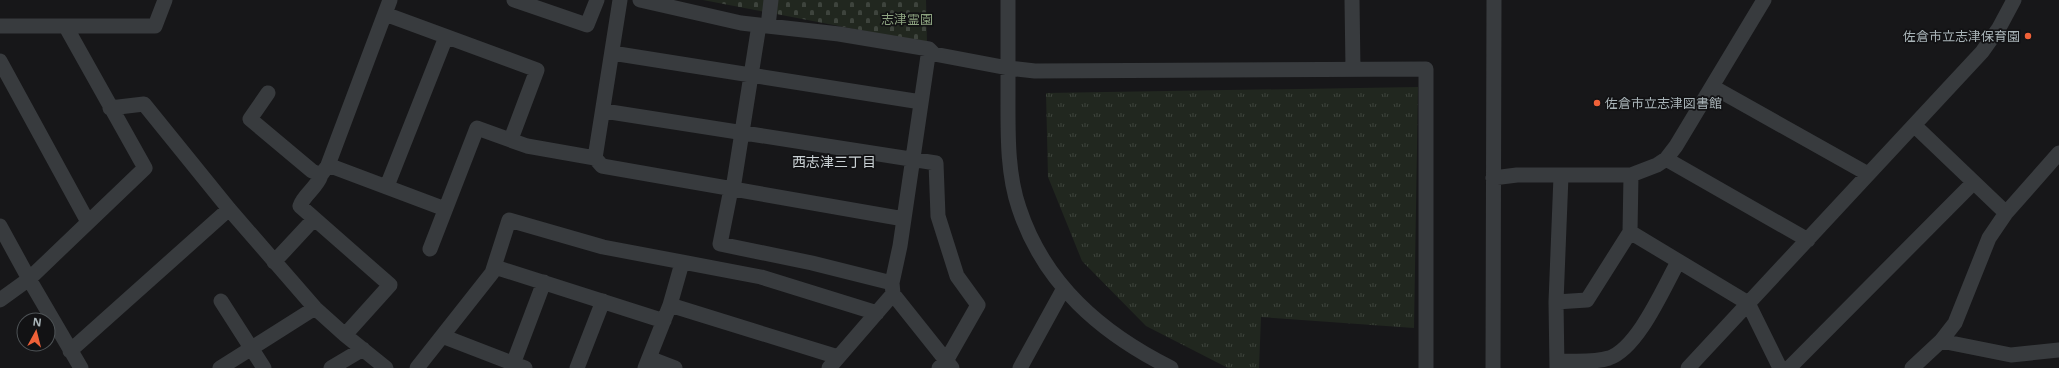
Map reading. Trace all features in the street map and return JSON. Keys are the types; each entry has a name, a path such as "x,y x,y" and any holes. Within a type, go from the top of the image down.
{"street":[{"path":"0,26 155,26 165,0"},
{"path":"514,0 587,25 597,0"},
{"path":"595,158 604,111 620,0"},
{"path":"640,0 741,23 839,34 929,49 934,54 1008,68 1035,71 1426,69 1426,368"},
{"path":"604,111 742,133 912,160 936,163 938,216 957,276 978,305 946,366 892,289 812,263 720,244 732,189 742,133 751,75 771,0"},
{"path":"1008,0 1008,141 1019,207 1041,254 1064,288 1099,324 1143,362 1171,368"},
{"path":"1352,0 1353,69"},
{"path":"1493,368 1494,0"},
{"path":"1493,178 1517,175 1631,175 1657,165 1666,159 1676,146 1713,87 1764,0"},
{"path":"1688,368 1982,52 1999,28 2014,0"},
{"path":"345,335 390,285 300,206 301,202 319,182 387,7 446,37 537,70 510,139"},
{"path":"0,300 29,280 145,168 110,108 66,27"},
{"path":"387,186 446,37"},
{"path":"670,305 837,363 877,313 892,289 929,49"},
{"path":"612,53 921,102"},
{"path":"0,61 88,222"},
{"path":"1713,87 1868,174"},
{"path":"268,93 250,119 312,171 324,170 387,186 445,209"},
{"path":"110,108 144,104 229,210 315,308 345,335 386,368"},
{"path":"1914,126 2006,213"},
{"path":"430,249 478,128 527,146 595,158 602,166 904,219"},
{"path":"1912,368 1941,341 1955,323 1989,238 2006,213 2059,153"},
{"path":"1666,159 1808,240"},
{"path":"1556,302 1587,300 1630,232 1631,175"},
{"path":"1561,176 1556,302 1557,364 1596,361 1609,358 1623,351 1637,335 1678,262"},
{"path":"1790,368 1973,183"},
{"path":"70,351 229,210"},
{"path":"274,262 314,219"},
{"path":"417,368 495,267 509,220 603,248 761,277 877,313"},
{"path":"0,226 29,280 81,368"},
{"path":"1630,232 1748,303 1780,368"},
{"path":"675,368 647,363 670,305 682,263"},
{"path":"495,267 664,321"},
{"path":"442,336 495,363 519,366 544,282"},
{"path":"1020,368 1064,288"},
{"path":"221,301 264,368"},
{"path":"577,368 603,301"},
{"path":"220,368 315,308"},
{"path":"1941,341 2011,356 2059,350"},
{"path":"331,368 363,349"}],"green space":[{"name":"志津霊園","path":"703,0 926,0 927,43"},
{"path":"1418,87 1414,328 1261,317 1259,368 1228,368 1146,326 1082,261 1048,177 1046,93"}],"place":[{"name":"佐倉市立志津保育園","path":"2028,36"},
{"name":"佐倉市立志津図書館","path":"1597,103"}],"district":[{"name":"西志津三丁目","path":"834,161"}]}
